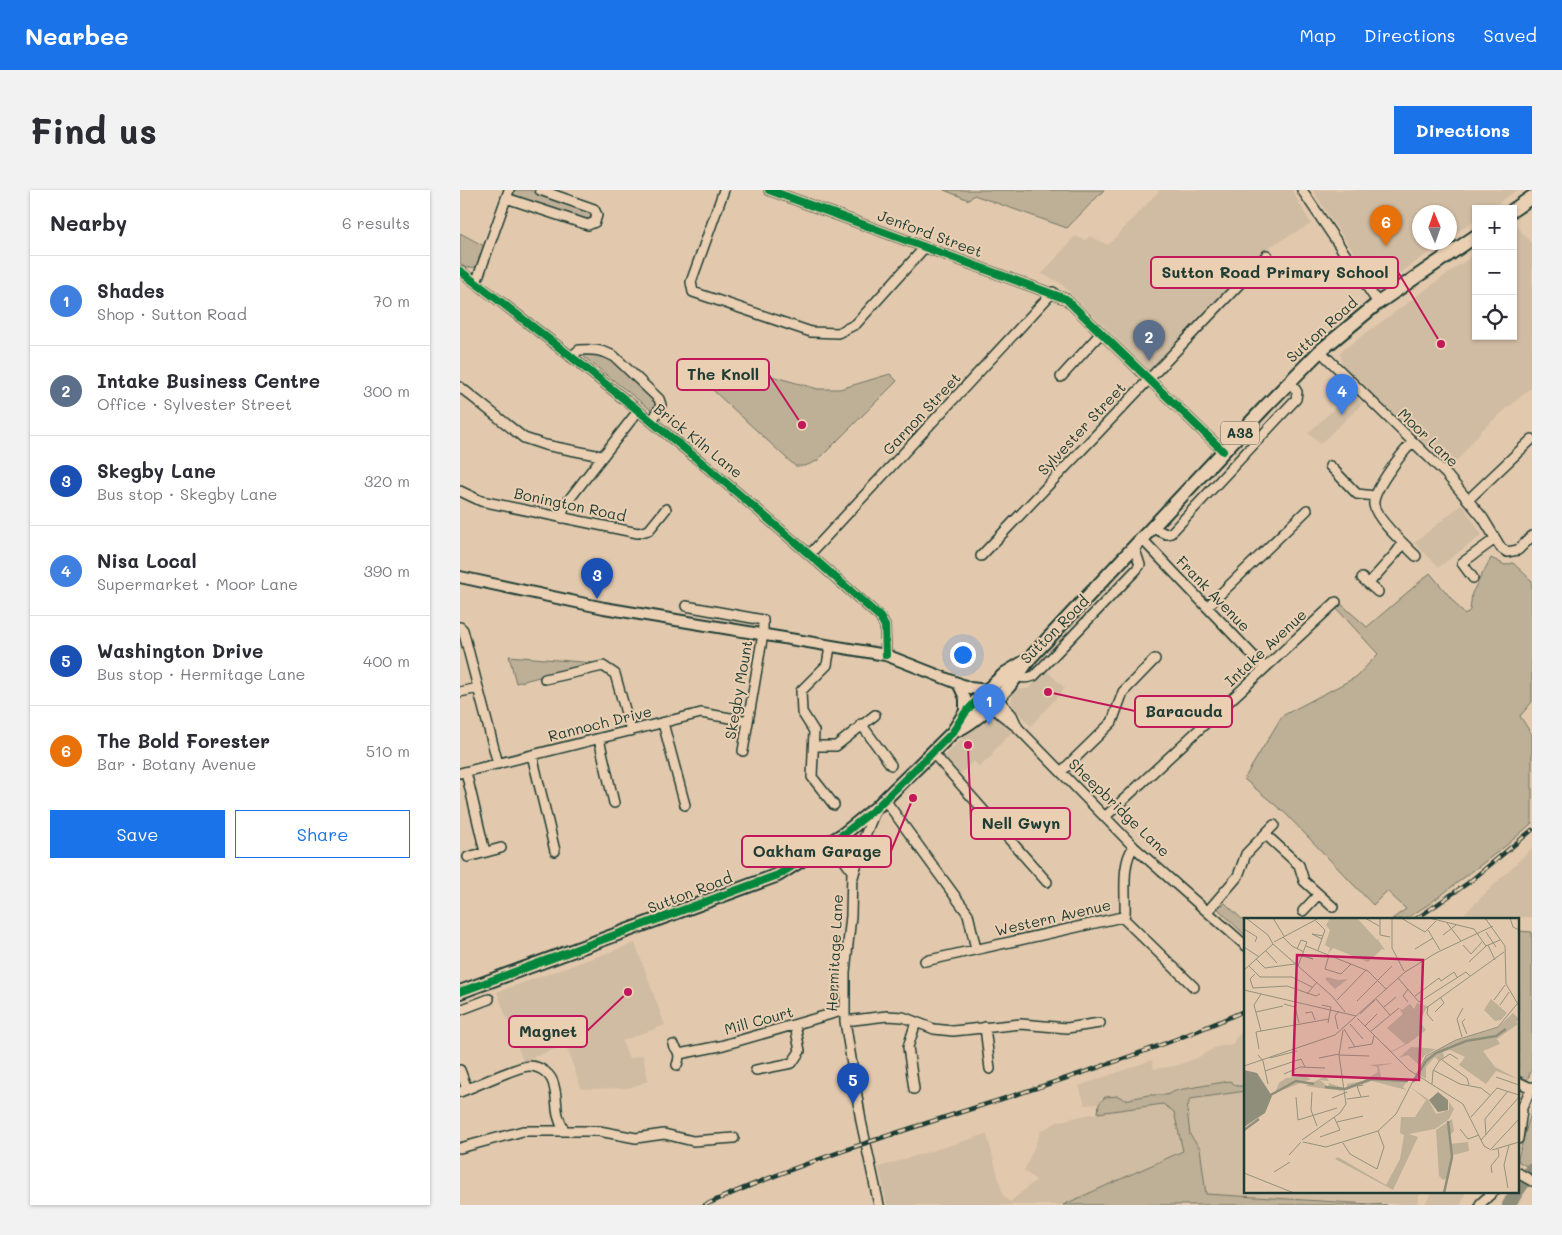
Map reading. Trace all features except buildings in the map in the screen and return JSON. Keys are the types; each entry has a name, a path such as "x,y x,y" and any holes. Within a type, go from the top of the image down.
{"highway":[{"path":"1517,207 1532,198"},
{"name":"Sutton Road","path":"460,992 778,875 831,842 881,804 953,732 965,713 1014,674 1030,658 1223,451 1320,352 1378,303 1472,239"},
{"name":"Sutton Road","path":"953,732 964,727 986,696"}],"main road":[{"path":"460,577 604,608 886,655 986,696"},
{"path":"958,683 964,698 965,713"}],"street":[{"path":"476,283 507,194 588,225 595,222 597,215 594,209 540,190"},
{"path":"724,190 691,282 693,292 811,332 838,333 856,324 925,247"},
{"name":"Jenford Street","path":"769,190 1053,292 1066,299 1223,451"},
{"path":"1302,190 1378,303"},
{"name":"Sylvester Street","path":"980,556 1267,255"},
{"name":"Brick Kiln Lane","path":"460,271 652,422 810,554 884,621 886,655"},
{"name":"Garnon Street","path":"810,554 1053,292"},
{"path":"1061,378 1101,333"},
{"name":"Brick Kiln Lane","path":"571,357 579,350 594,349 607,352 615,358 659,399 661,405 652,422"},
{"name":"Moor Lane","path":"1320,352 1446,474 1483,518 1501,548 1508,552 1518,550 1532,536"},
{"name":"Sutton Road","path":"1153,528 1166,534 1171,533 1296,399 1297,392 1290,381"},
{"path":"460,387 524,438 545,446 601,456"},
{"path":"562,518 564,506 601,456 638,411"},
{"path":"1468,500 1532,439"},
{"path":"1412,443 1401,454 1375,496 1374,504 1378,514 1416,556"},
{"path":"1330,466 1335,479 1357,494 1375,496"},
{"name":"Bonington Road","path":"460,491 481,501 638,533 649,530 666,510"},
{"path":"1207,607 1307,510"},
{"path":"1473,578 1462,563 1495,539"},
{"path":"1378,592 1366,580 1396,554 1403,542"},
{"name":"Sutton Road","path":"1014,674 1028,678 1034,676 1137,569 1140,565 1138,543"},
{"name":"Frank Avenue","path":"1138,543 1207,607 1265,668"},
{"name":"Intake Avenue","path":"1106,816 1336,602"},
{"path":"686,606 763,620 763,634"},
{"path":"460,627 463,630 498,764"},
{"name":"Skegby Mount","path":"743,751 763,634"},
{"path":"830,647 827,665 800,691 802,712 814,732 812,777 834,805"},
{"path":"1061,772 1112,722 1123,692 1155,659"},
{"path":"545,679 603,666 609,669 615,674 631,731"},
{"path":"460,692 478,688"},
{"name":"Sheepbridge Lane","path":"986,696 1012,715 1018,728 1106,816 1134,847 1244,944"},
{"name":"Rannoch Drive","path":"463,772 701,713 748,721"},
{"path":"814,746 836,746 861,724 875,715"},
{"path":"663,723 685,805"},
{"path":"861,724 891,765"},
{"path":"599,739 614,802"},
{"path":"932,752 1047,882"},
{"path":"532,755 555,851"},
{"path":"463,772 485,852"},
{"path":"881,804 968,914 976,949"},
{"name":"Hermitage Lane","path":"879,1205 861,1121 845,1022 845,972 853,879 864,838 881,804"},
{"path":"1208,911 1238,876 1246,854 1274,825"},
{"path":"1265,834 1299,865 1304,881 1333,908"},
{"name":"Hermitage Lane","path":"831,842 848,865 853,879"},
{"name":"Western Avenue","path":"925,961 1122,917 1125,914 1127,862 1129,853 1134,847"},
{"path":"468,857 501,848"},
{"path":"1303,911 1318,894"},
{"path":"1122,917 1194,987"},
{"path":"460,1010 489,999"},
{"name":"Mill Court","path":"679,1054 720,1046 845,1010"},
{"path":"845,1022 888,1016 903,1017 934,1029 943,1030 1020,1024 1067,1028 1100,1023"},
{"path":"914,1090 908,1047 916,1022"},
{"path":"756,1070 792,1063 800,1051 795,1025"},
{"path":"985,1028 990,1069"},
{"path":"673,1045 679,1054 677,1065"},
{"path":"460,1070 464,1090 528,1066 542,1069 550,1077 554,1086 556,1111 564,1130"},
{"path":"1520,1083 1532,1087 1520,1113"},
{"path":"460,1148 523,1131 599,1131 636,1138 664,1134 693,1141 734,1138"},
{"path":"1520,1175 1532,1181"},
{"path":"1480,1205 1486,1192"},
{"path":"1480,1205 1493,1192"}],"shaded area":[{"path":"512,190 530,190 588,211 591,217 585,221 515,196"},
{"path":"944,190 1104,190 1067,228 974,195 969,200"},
{"path":"1160,190 1292,190 1311,224 1269,247 1272,256 1158,378 1059,282 1042,274 1075,236 1085,240 1090,236 1108,245"},
{"path":"1313,190 1517,190 1496,205 1472,205 1472,222 1457,232 1457,205 1412,205 1412,250 1432,250 1382,286 1376,284"},
{"path":"1517,226 1532,244 1532,387 1482,430 1451,468 1343,368 1340,352 1472,256 1472,340 1517,340"},
{"path":"460,233 484,246 477,267 466,268 460,263"},
{"path":"587,353 603,354 613,359 656,400 655,409 651,410 584,357"},
{"path":"721,362 818,389 840,389 890,374 897,381 817,461 805,466 795,466 702,380"},
{"path":"1352,392 1363,403 1320,444 1308,433"},
{"path":"1462,504 1482,535 1439,567 1414,543"},
{"path":"1491,558 1505,565 1513,563 1532,581 1532,702 1520,716 1532,735 1532,823 1508,844 1432,902 1408,918 1393,918 1406,909 1387,891 1373,905 1286,814 1244,779 1282,716 1356,677 1378,654 1336,608 1341,604 1367,627 1430,573 1465,615 1470,610 1472,593"},
{"path":"509,656 594,663 516,683"},
{"path":"1047,671 1065,688 1031,726 1014,708 1011,702 1013,694 1017,689 1028,689"},
{"path":"984,716 996,716 1012,732 992,753 993,755 979,767 974,761 960,774 944,756"},
{"path":"1532,848 1532,917 1460,918"},
{"path":"1225,903 1244,921 1244,934 1217,908"},
{"path":"1520,931 1532,932 1532,1070 1527,1080 1520,1076"},
{"path":"635,943 665,1025 622,1041 629,1059 643,1055 648,1081 629,1088 581,1089 566,1045 523,1061 497,992"},
{"path":"1244,1031 1244,1086 1237,1086 1230,1081 1178,1090 1166,1095 1148,1095 1125,1100 1105,1097 1099,1104 1085,1105 1079,1086 1152,1060 1154,1069 1175,1066 1197,1058 1216,1047 1233,1044 1236,1037"},
{"path":"1230,1081 1237,1086 1244,1086 1244,1091 1190,1099 1187,1109 1190,1135 1200,1148 1206,1194 1387,1205 1063,1205 1183,1151 1174,1112 1163,1104 1098,1113 1099,1104 1105,1097 1118,1096 1125,1100 1148,1095 1166,1095 1178,1090"},
{"path":"1244,1091 1244,1192 1420,1192 1417,1205 1206,1194 1200,1148 1190,1135 1187,1109 1189,1099"},
{"path":"1163,1104 1175,1112 1183,1151 1063,1205 887,1205 879,1167 987,1134 1003,1195 1010,1202 1036,1180 1024,1171 1041,1131 1057,1122 1085,1115"},
{"path":"1532,1109 1532,1169 1520,1163 1520,1151"},
{"path":"1432,1192 1466,1192 1461,1205 1424,1205"}],"waterway":[{"path":"1520,1187 1532,1169"},
{"path":"1509,1205 1516,1192"}],"railway":[{"path":"1417,918 1468,883 1532,830"},
{"path":"705,1205 771,1177 839,1152 1112,1063 1180,1038 1244,1011"}],"cycle path":[{"path":"769,190 1066,299 1223,451"},
{"path":"460,271 621,396 778,527 880,617 885,626 886,655"},
{"path":"460,992 778,875 845,833 876,808 953,732 965,713 987,690"}],"place":[{"name":"The Bold Forester","path":"1386,246"},
{"name":"Sutton Road Primary School","path":"1441,344"},
{"name":"Intake Business Centre","path":"1149,361"},
{"name":"Nisa Local","path":"1342,415"},
{"name":"The Knoll","path":"802,425"},
{"name":"Skegby Lane","path":"597,599"},
{"name":"Baracuda","path":"1048,692"},
{"name":"Shades","path":"989,725"},
{"name":"Nell Gwyn","path":"968,745"},
{"name":"Oakham Garage","path":"913,798"},
{"name":"Magnet","path":"628,992"},
{"name":"Washington Drive","path":"853,1104"}]}
